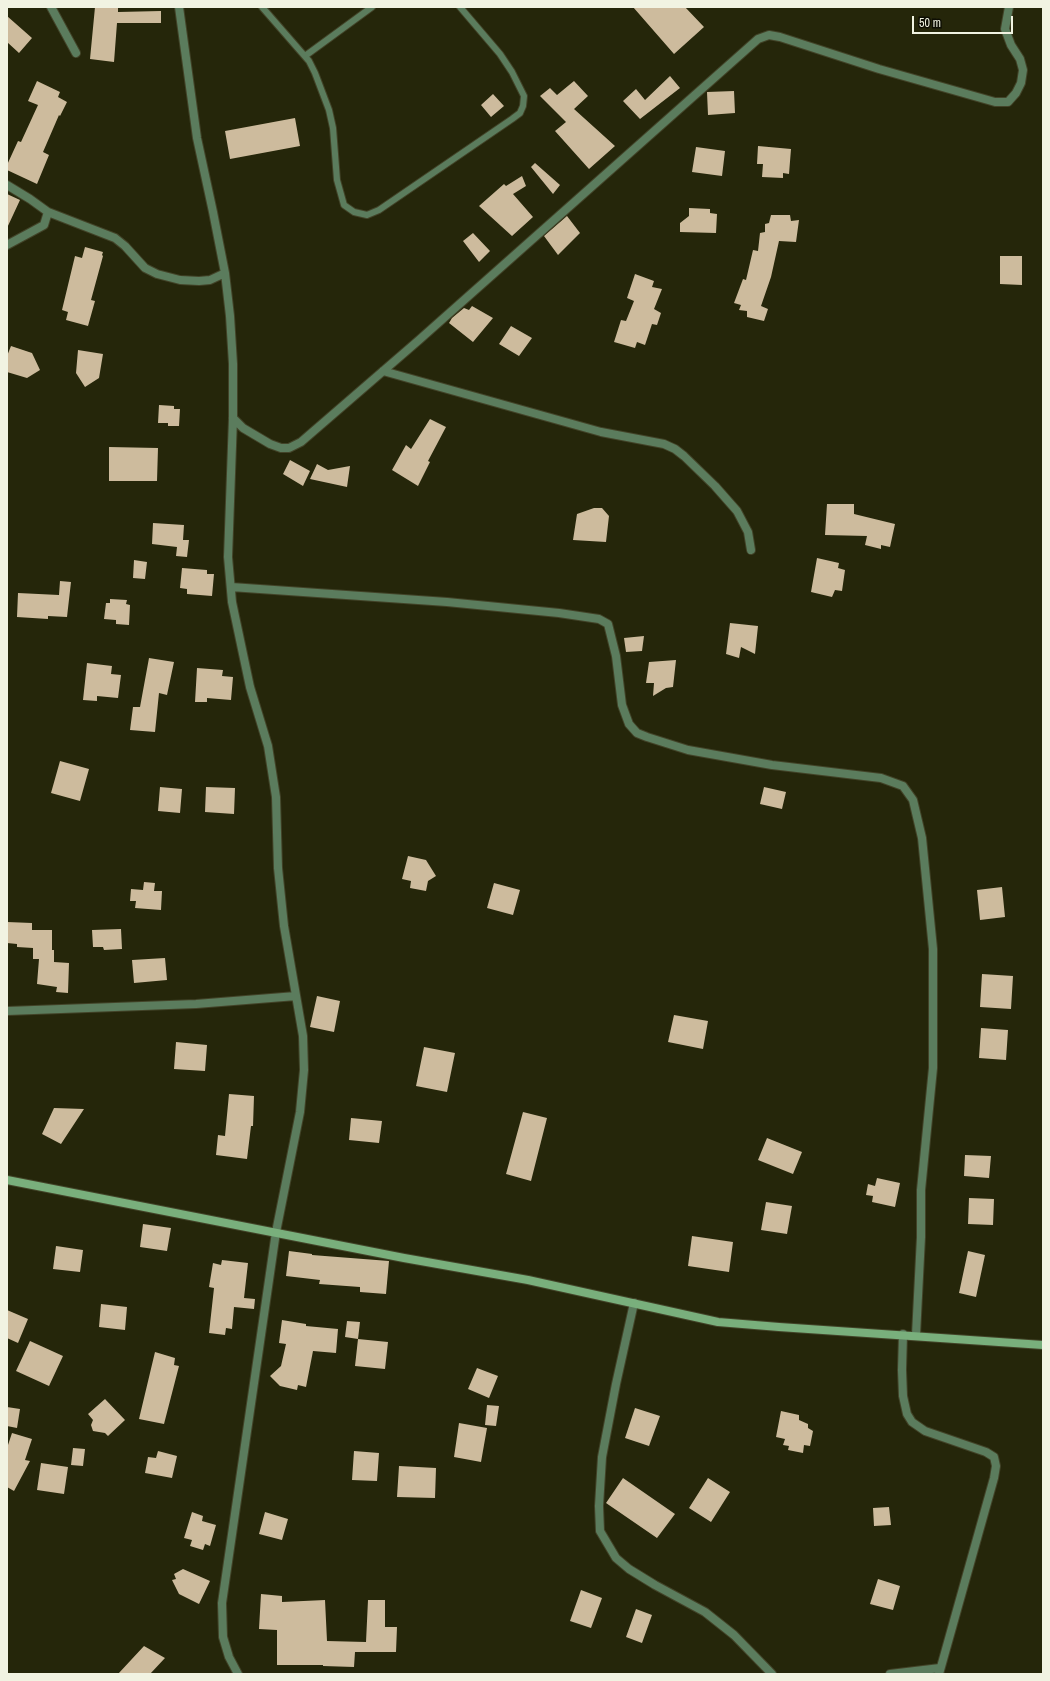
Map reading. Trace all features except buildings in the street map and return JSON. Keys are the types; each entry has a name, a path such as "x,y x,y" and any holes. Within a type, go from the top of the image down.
{"street":[{"path":"51,7 76,53"},
{"path":"179,7 197,138 224,273 231,330 233,364 233,418 228,557 232,602 250,687 268,746 276,797 278,868 284,926 303,1036 304,1070 300,1112 276,1232 222,1603 223,1637 229,1657 238,1674"},
{"path":"233,418 243,428 270,444 281,448 289,448 301,442 758,39 769,35 780,37 886,71 995,102 1008,102 1016,93 1021,83 1023,70 1020,59 1011,45 1004,29 1009,7"},
{"path":"7,185 48,212 115,238 125,246 145,268 157,274 180,280 199,281 210,280 224,273"},
{"path":"7,245 44,225 48,212"},
{"path":"383,371 601,432 664,444 675,449 715,486 737,511 748,532 751,550"},
{"path":"231,587 446,602 559,613 599,619 608,624 616,656 622,705 629,724 637,732 647,737 688,750 772,765 881,778 896,782 906,789 913,800 922,838 933,949 933,1068 921,1190 921,1237 916,1335"},
{"path":"7,1011 196,1004 296,996"},
{"path":"7,1180 528,1280 718,1322 1043,1345"},
{"path":"634,1303 602,1457 598,1506 600,1531 616,1558 629,1569 705,1612 734,1635 772,1674"},
{"path":"890,1674 939,1671 994,1478 996,1466 994,1457 986,1452 925,1431 912,1422 907,1414 903,1396 903,1334"}],"lane":[{"path":"262,7 305,56 315,73 329,110 333,128 337,180 344,205 354,212 367,215 379,210 520,113 523,106 524,96 512,72 500,54 460,7"},
{"path":"305,56 372,7"}]}
